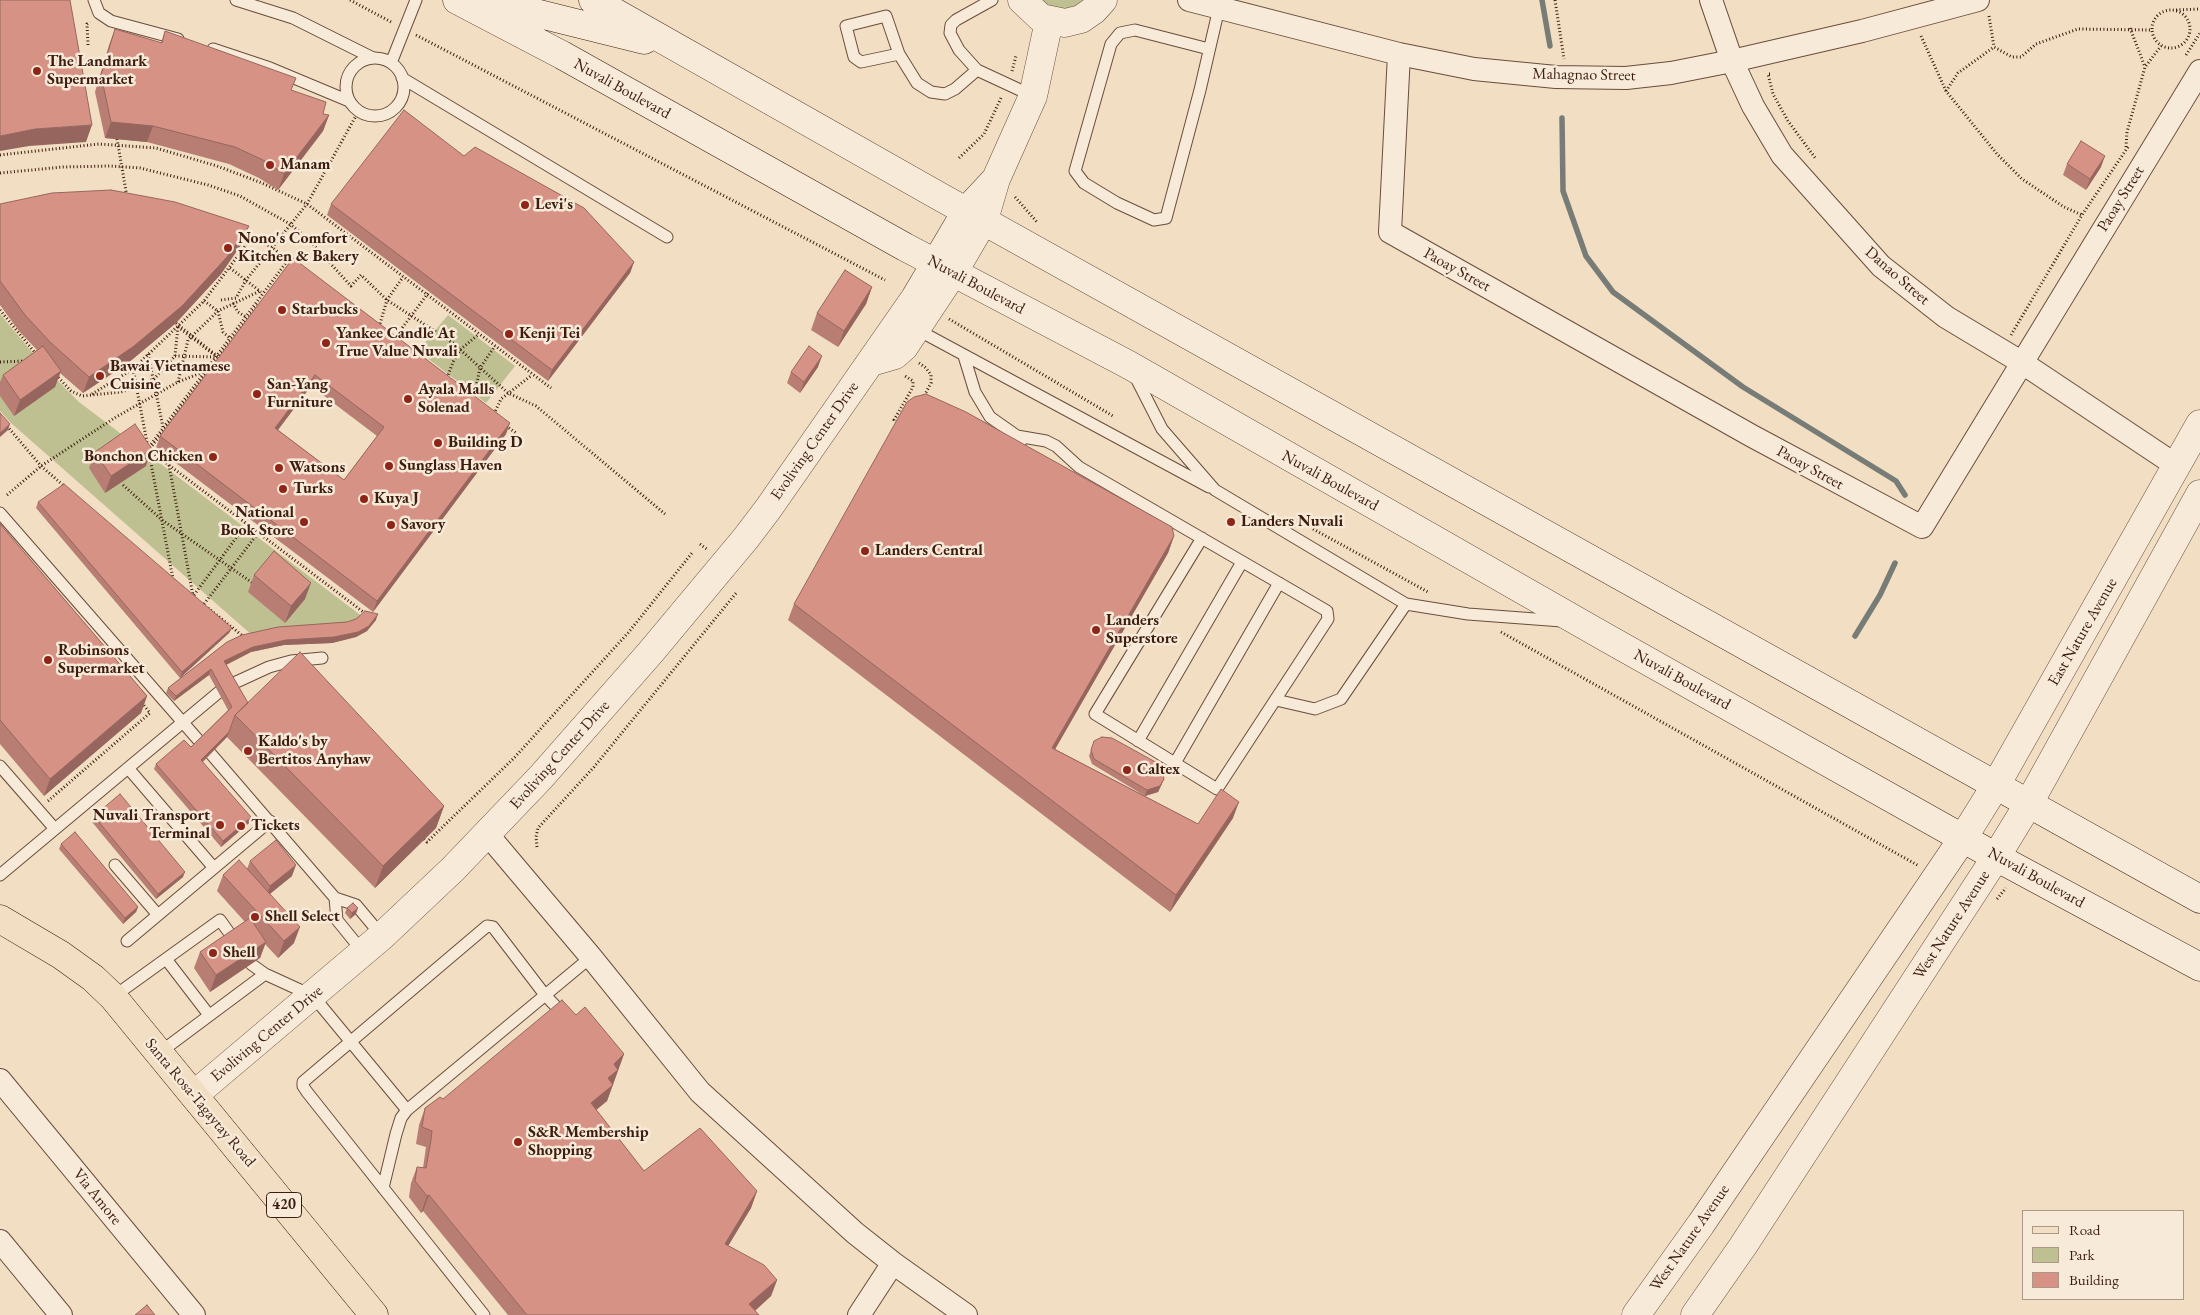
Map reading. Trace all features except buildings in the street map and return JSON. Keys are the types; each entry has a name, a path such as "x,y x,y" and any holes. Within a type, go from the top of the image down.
{"main road":[{"name":"Nuvali Boulevard","path":"457,0 562,55 945,268 1129,365 1295,462 1996,857 2200,967"},
{"path":"484,0 677,48"},
{"path":"593,0 2200,899"},
{"path":"1022,0 1034,14 1049,21 1065,23 1081,19 1094,10 1103,0"},
{"name":"Evoliving Center Drive","path":"869,363 895,355 904,347 916,329 945,268 976,215 1010,188 1049,21"},
{"name":"Evoliving Center Drive","path":"194,1095 373,944 488,835 650,653 746,538 915,298 945,268"},
{"name":"East Nature Avenue","path":"1963,838 1996,785 2200,424"},
{"name":"West Nature Avenue","path":"1694,1315 1748,1238 1996,857 2029,803 2200,495"},
{"name":"West Nature Avenue","path":"1636,1315 1701,1224 1963,838"},
{"name":"Santa Rosa-Tagaytay Road","path":"0,919 62,955 92,978 112,997 374,1315"}],"street":[{"name":"Mahagnao Street","path":"1189,0 1399,54 1474,69 1567,77 1626,78 1671,73 1915,31 1983,5"},
{"name":"Danao Street","path":"1711,0 1732,61 1753,106 1782,155 1881,266 1946,317 2021,362 2176,466"},
{"name":"Paoay Street","path":"1399,54 1390,232 1752,436 1922,527 2021,362 2191,65"},
{"path":"488,835 591,957 700,1092 855,1232 893,1263 966,1315"},
{"name":"Via Amore","path":"0,1080 194,1315"},
{"path":"0,1241 61,1315"},
{"path":"859,1315 893,1263"}],"lane":[{"path":"94,0 99,13 111,21 188,42"},
{"path":"236,0 293,18 373,58 391,63 402,78 667,236"},
{"path":"391,63 416,0"},
{"path":"992,0 951,25 950,33 959,50 977,70 1033,96"},
{"path":"1209,49 1135,30 1120,33 1111,44 1075,171 1084,183 1117,203 1154,220 1166,218 1209,49 1219,8"},
{"path":"899,54 861,62 854,56 846,26 886,16 899,54 917,83 931,92 944,94 955,89 977,70"},
{"path":"205,47 270,68 349,101 359,111 376,116 392,110 402,96 402,78"},
{"path":"349,101 346,82 349,73 363,60 373,58"},
{"path":"916,329 1215,490 1406,604 1468,614 1583,623"},
{"path":"964,356 975,392 990,417 1017,436 1027,451"},
{"path":"1129,365 1162,429 1215,490"},
{"path":"1017,436 1046,441 1066,453 1079,467 1202,538 1327,611 1328,619 1217,788 1170,763 1138,740 1116,732 1095,714 1202,538"},
{"path":"1065,469 1079,467"},
{"path":"0,513 200,742"},
{"path":"1138,740 1242,562"},
{"path":"1170,763 1279,583"},
{"path":"1276,700 1315,710 1341,698 1406,604"},
{"path":"232,684 269,667 291,661 322,658"},
{"path":"0,875 219,692"},
{"path":"210,754 335,898 356,905 373,944"},
{"path":"0,766 55,828"},
{"path":"128,768 214,868"},
{"path":"127,941 270,822"},
{"path":"115,865 158,915"},
{"path":"335,898 337,920 373,944"},
{"path":"112,997 220,920 236,941"},
{"path":"484,1315 303,1086 303,1082 487,926 493,927 545,995 570,1022"},
{"path":"383,1188 396,1134 401,1118 407,1110 591,957"},
{"path":"166,959 209,1015"},
{"path":"251,964 264,974 313,996 407,1110"},
{"path":"159,1053 264,974"}],"path":[{"path":"350,0 885,280"},
{"path":"1555,0 1567,77"},
{"path":"1983,5 1994,47 2012,57 2022,57 2036,44 2078,29 2130,28 2152,30"},
{"path":"2199,34 2188,39 2179,47 2167,48 2157,42 2152,30 2158,15 2174,10 2200,9"},
{"path":"2174,10 2185,16 2189,21 2188,39"},
{"path":"88,45 87,24 99,13"},
{"path":"2130,28 2146,67"},
{"path":"1915,31 1946,91 1970,122 2022,179 2064,207 2082,216"},
{"path":"2191,65 2199,34"},
{"path":"2126,150 2127,132 2146,67 2161,46"},
{"path":"1946,91 1958,73 1994,47"},
{"path":"1777,72 1768,74 1772,94 1788,121 1817,162"},
{"path":"233,304 246,280 306,204 359,111"},
{"path":"117,139 128,201"},
{"path":"2009,338 2082,216 2131,141"},
{"path":"0,155 99,144 156,148 217,166 306,204 551,388"},
{"path":"0,174 63,166 140,168 208,185 240,196 290,224 308,239 351,286 361,276 387,300 460,350 508,392 536,406 665,514"},
{"path":"233,232 252,237 272,247 298,268"},
{"path":"91,395 133,369 204,301 252,237"},
{"path":"149,448 206,371 219,358 221,351 261,293 289,261"},
{"path":"149,448 246,322 289,261"},
{"path":"230,268 261,293"},
{"path":"372,324 379,330 387,300 404,277"},
{"path":"389,345 429,292"},
{"path":"178,382 191,337 218,311 261,293"},
{"path":"221,300 236,298"},
{"path":"204,301 218,311 223,332 230,338"},
{"path":"233,304 238,312 246,317"},
{"path":"0,310 43,361"},
{"path":"221,351 246,322"},
{"path":"177,325 219,358"},
{"path":"177,325 219,358"},
{"path":"54,373 72,391 82,396 121,392 137,388 154,380 175,356 177,325"},
{"path":"439,376 447,381 450,369 460,350 480,334"},
{"path":"387,336 394,341"},
{"path":"467,397 474,402 476,381 480,368 495,346"},
{"path":"148,354 163,428"},
{"path":"175,356 219,358"},
{"path":"912,357 926,368 930,376 931,383 922,399 924,405"},
{"path":"0,362 26,361"},
{"path":"133,369 173,579"},
{"path":"7,495 41,466 140,404 178,382 206,371"},
{"path":"900,372 913,381 913,387 894,420 898,423 903,414"},
{"path":"487,412 494,417 497,404 508,392 533,374"},
{"path":"501,422 516,433"},
{"path":"4,423 41,466 69,490"},
{"path":"149,448 258,533 372,618"},
{"path":"169,465 194,596"},
{"path":"123,485 162,520 255,584"},
{"path":"194,596 247,524"},
{"path":"204,604 258,533"},
{"path":"424,839 427,842 514,758 628,633 692,553"},
{"path":"165,573 180,585"},
{"path":"187,590 247,641"},
{"path":"537,847 536,837 538,828 594,767 737,592"},
{"path":"45,803 150,713 138,698"}],"green space":[{"path":"1036,0 1088,0 1078,7 1055,10"},
{"path":"0,314 47,370 79,402 363,617 354,625 253,636 11,423 0,411"},
{"path":"448,315 515,366 486,403 418,351"}],"waterway":[{"path":"1542,0 1550,46"},
{"path":"1562,118 1563,191 1586,256 1613,292 1743,387 1896,481 1905,495"},
{"path":"1855,636 1880,595 1895,563"}],"place":[{"name":"The Landmark Supermarket","path":"37,71"},
{"name":"Manam","path":"270,165"},
{"name":"Levi's","path":"525,205"},
{"name":"Nono's Comfort Kitchen & Bakery","path":"228,248"},
{"name":"Starbucks","path":"282,310"},
{"name":"Kenji Tei","path":"509,334"},
{"name":"Yankee Candle At True Value Nuvali","path":"326,343"},
{"name":"Bawai Vietnamese Cuisine","path":"100,376"},
{"name":"San-Yang Furniture","path":"257,394"},
{"name":"Ayala Malls Solenad","path":"408,399"},
{"name":"Building D","path":"438,443"},
{"name":"Bonchon Chicken","path":"213,457"},
{"name":"Sunglass Haven","path":"389,466"},
{"name":"Watsons","path":"279,468"},
{"name":"Turks","path":"283,489"},
{"name":"Kuya J","path":"364,499"},
{"name":"National Book Store","path":"304,522"},
{"name":"Landers Nuvali","path":"1231,522"},
{"name":"Savory","path":"391,525"},
{"name":"Landers Central","path":"865,551"},
{"name":"Landers Superstore","path":"1096,630"},
{"name":"Robinsons Supermarket","path":"48,660"},
{"name":"Kaldo's by Bertitos Anyhaw","path":"248,751"},
{"name":"Caltex","path":"1127,770"},
{"name":"Nuvali Transport Terminal","path":"220,825"},
{"name":"Tickets","path":"241,826"},
{"name":"Shell Select","path":"255,917"},
{"name":"Shell","path":"213,953"},
{"name":"S&R Membership Shopping","path":"518,1142"}]}
